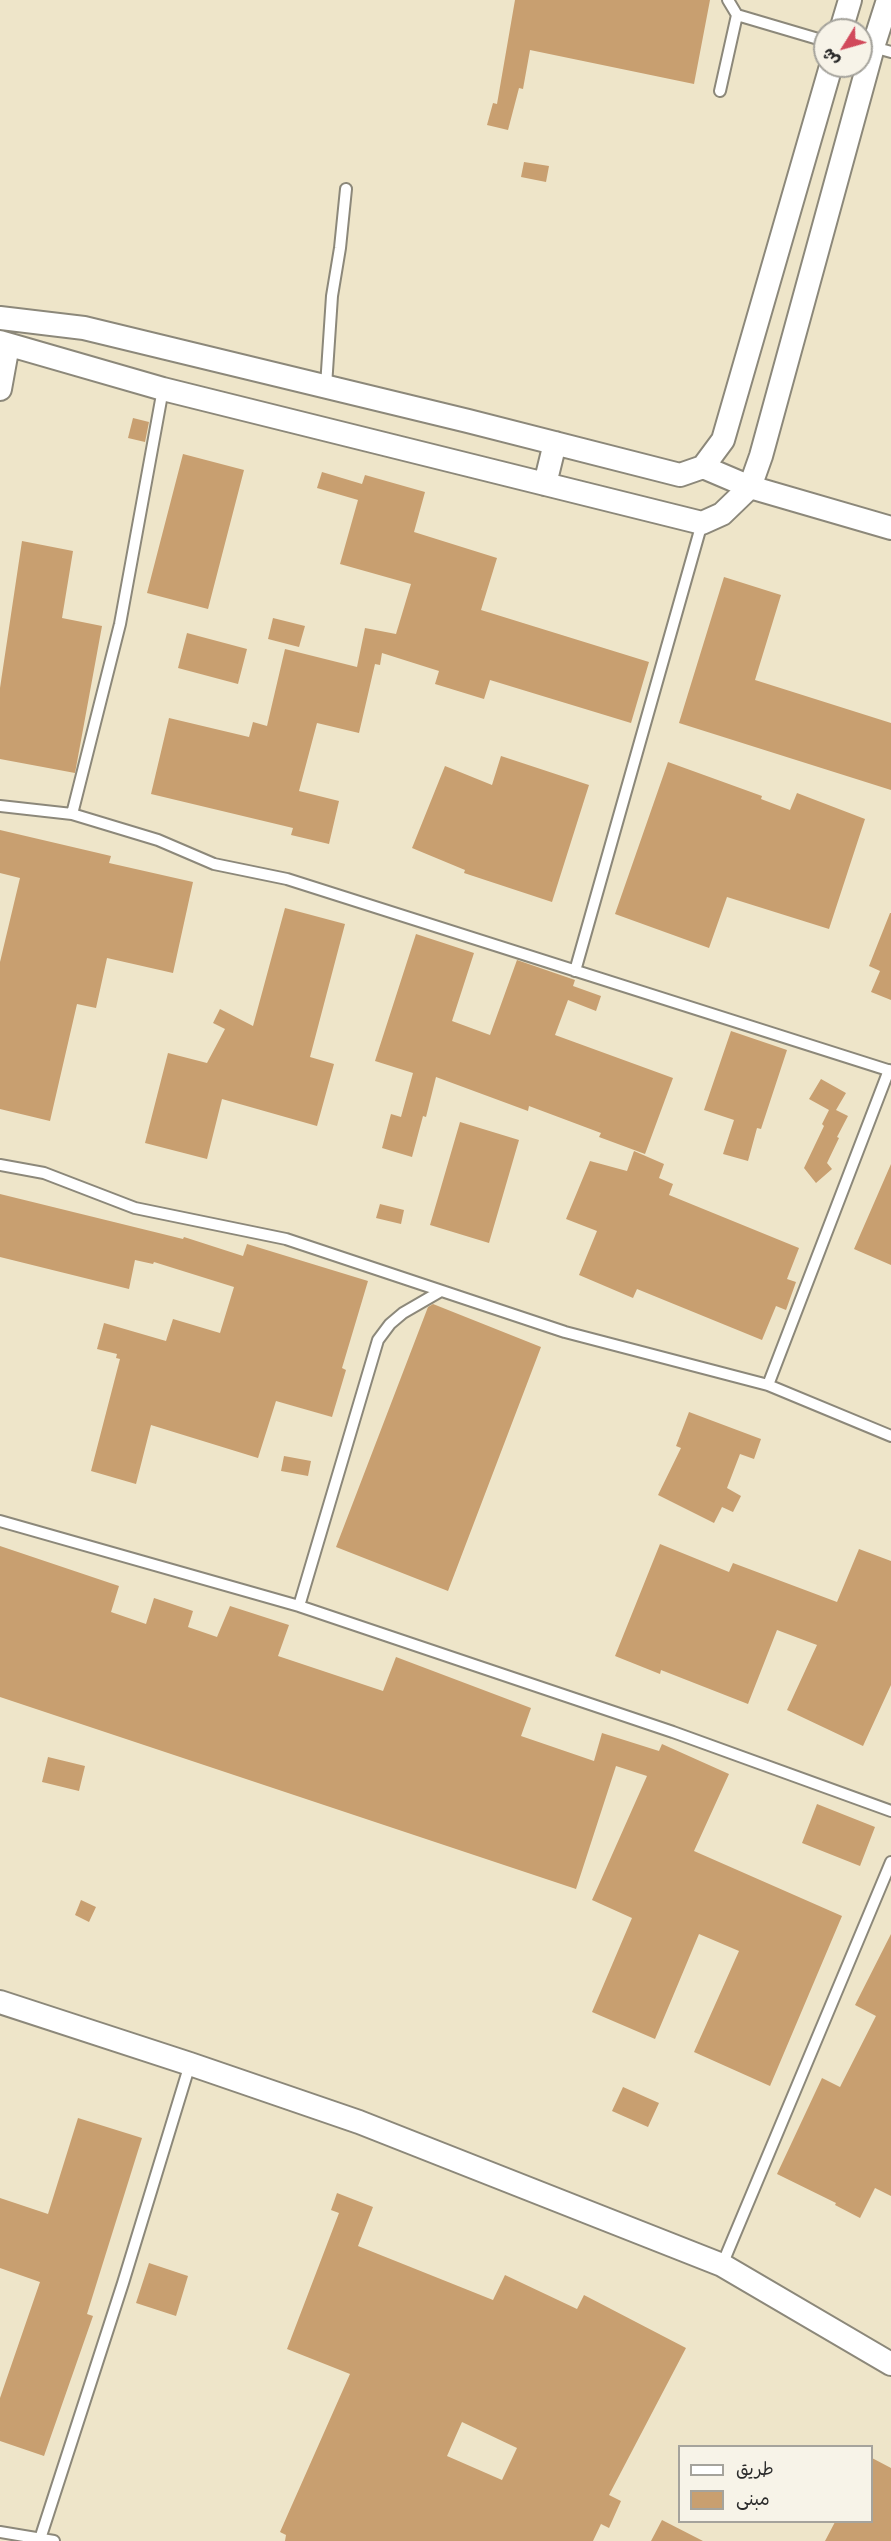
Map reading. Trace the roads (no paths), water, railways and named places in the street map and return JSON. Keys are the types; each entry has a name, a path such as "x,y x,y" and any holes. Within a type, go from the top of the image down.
{"street":[{"path":"845,18 850,0"},
{"path":"0,389 4,344 163,389 702,523 722,514 750,487 882,49 888,0"},
{"path":"0,318 84,328 680,475 703,467 723,440 828,78"},
{"path":"545,484 555,443"},
{"path":"703,467 750,487 891,528"},
{"path":"0,2002 359,2122 722,2265 891,2364"}],"lane":[{"path":"728,0 737,15 813,38"},
{"path":"720,92 737,15"},
{"path":"326,386 332,296 346,189"},
{"path":"72,814 120,624 163,389"},
{"path":"575,971 702,523"},
{"path":"0,806 72,814 158,840 214,864 287,879 890,1070 768,1385"},
{"path":"0,1164 44,1173 135,1208 286,1239 565,1332 768,1385 891,1436"},
{"path":"299,1606 378,1340 390,1324 403,1313 441,1291"},
{"path":"0,1521 299,1606 673,1732 891,1810"},
{"path":"722,2265 891,1862"},
{"path":"40,2539 123,2283 190,2064"},
{"path":"0,2532 54,2541"}]}
